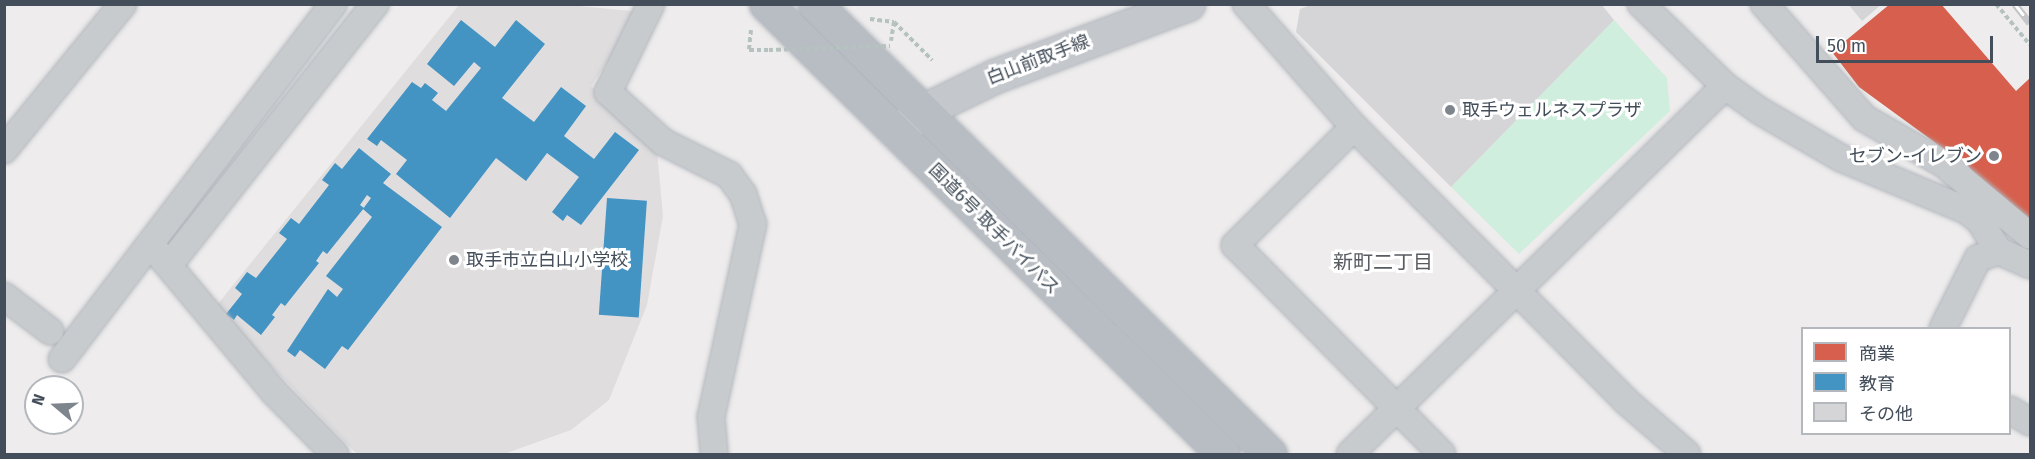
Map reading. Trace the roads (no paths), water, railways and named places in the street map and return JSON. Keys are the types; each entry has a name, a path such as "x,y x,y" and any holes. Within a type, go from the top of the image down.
{"highway":[{"name":"国道6号 取手バイパス","path":"815,4 925,110 1270,454"},
{"name":"国道6号 取手バイパス","path":"759,14 896,132 1223,454"}],"main road":[{"name":"白山前取手線","path":"896,132 925,110 995,76 1188,4"}],"street":[{"path":"9,135 123,4"},
{"path":"62,359 333,4"},
{"path":"169,265 375,4"},
{"path":"651,4 608,92 663,142 729,175 743,194 753,224 711,417 714,454"},
{"path":"1246,4 1354,127 1627,402 1687,454"},
{"path":"1641,4 1725,86 1841,158 1966,210 1988,254 2031,266"},
{"path":"1764,4 1864,118 1944,164 2031,236"},
{"path":"1350,454 1725,86"},
{"path":"1354,127 1235,245 1442,454"},
{"path":"150,243 274,392 335,454"},
{"path":"1944,327 1988,254"},
{"path":"4,296 50,330"},
{"path":"2011,411 2031,422"}],"railway":[{"path":"2015,4 2030,23"}],"place":[{"name":"取手ウェルネスプラザ","path":"1450,110"},
{"name":"セブン-イレブン","path":"1994,156"},
{"name":"取手市立白山小学校","path":"454,260"}],"district":[{"name":"新町二丁目","path":"1383,262"}]}
